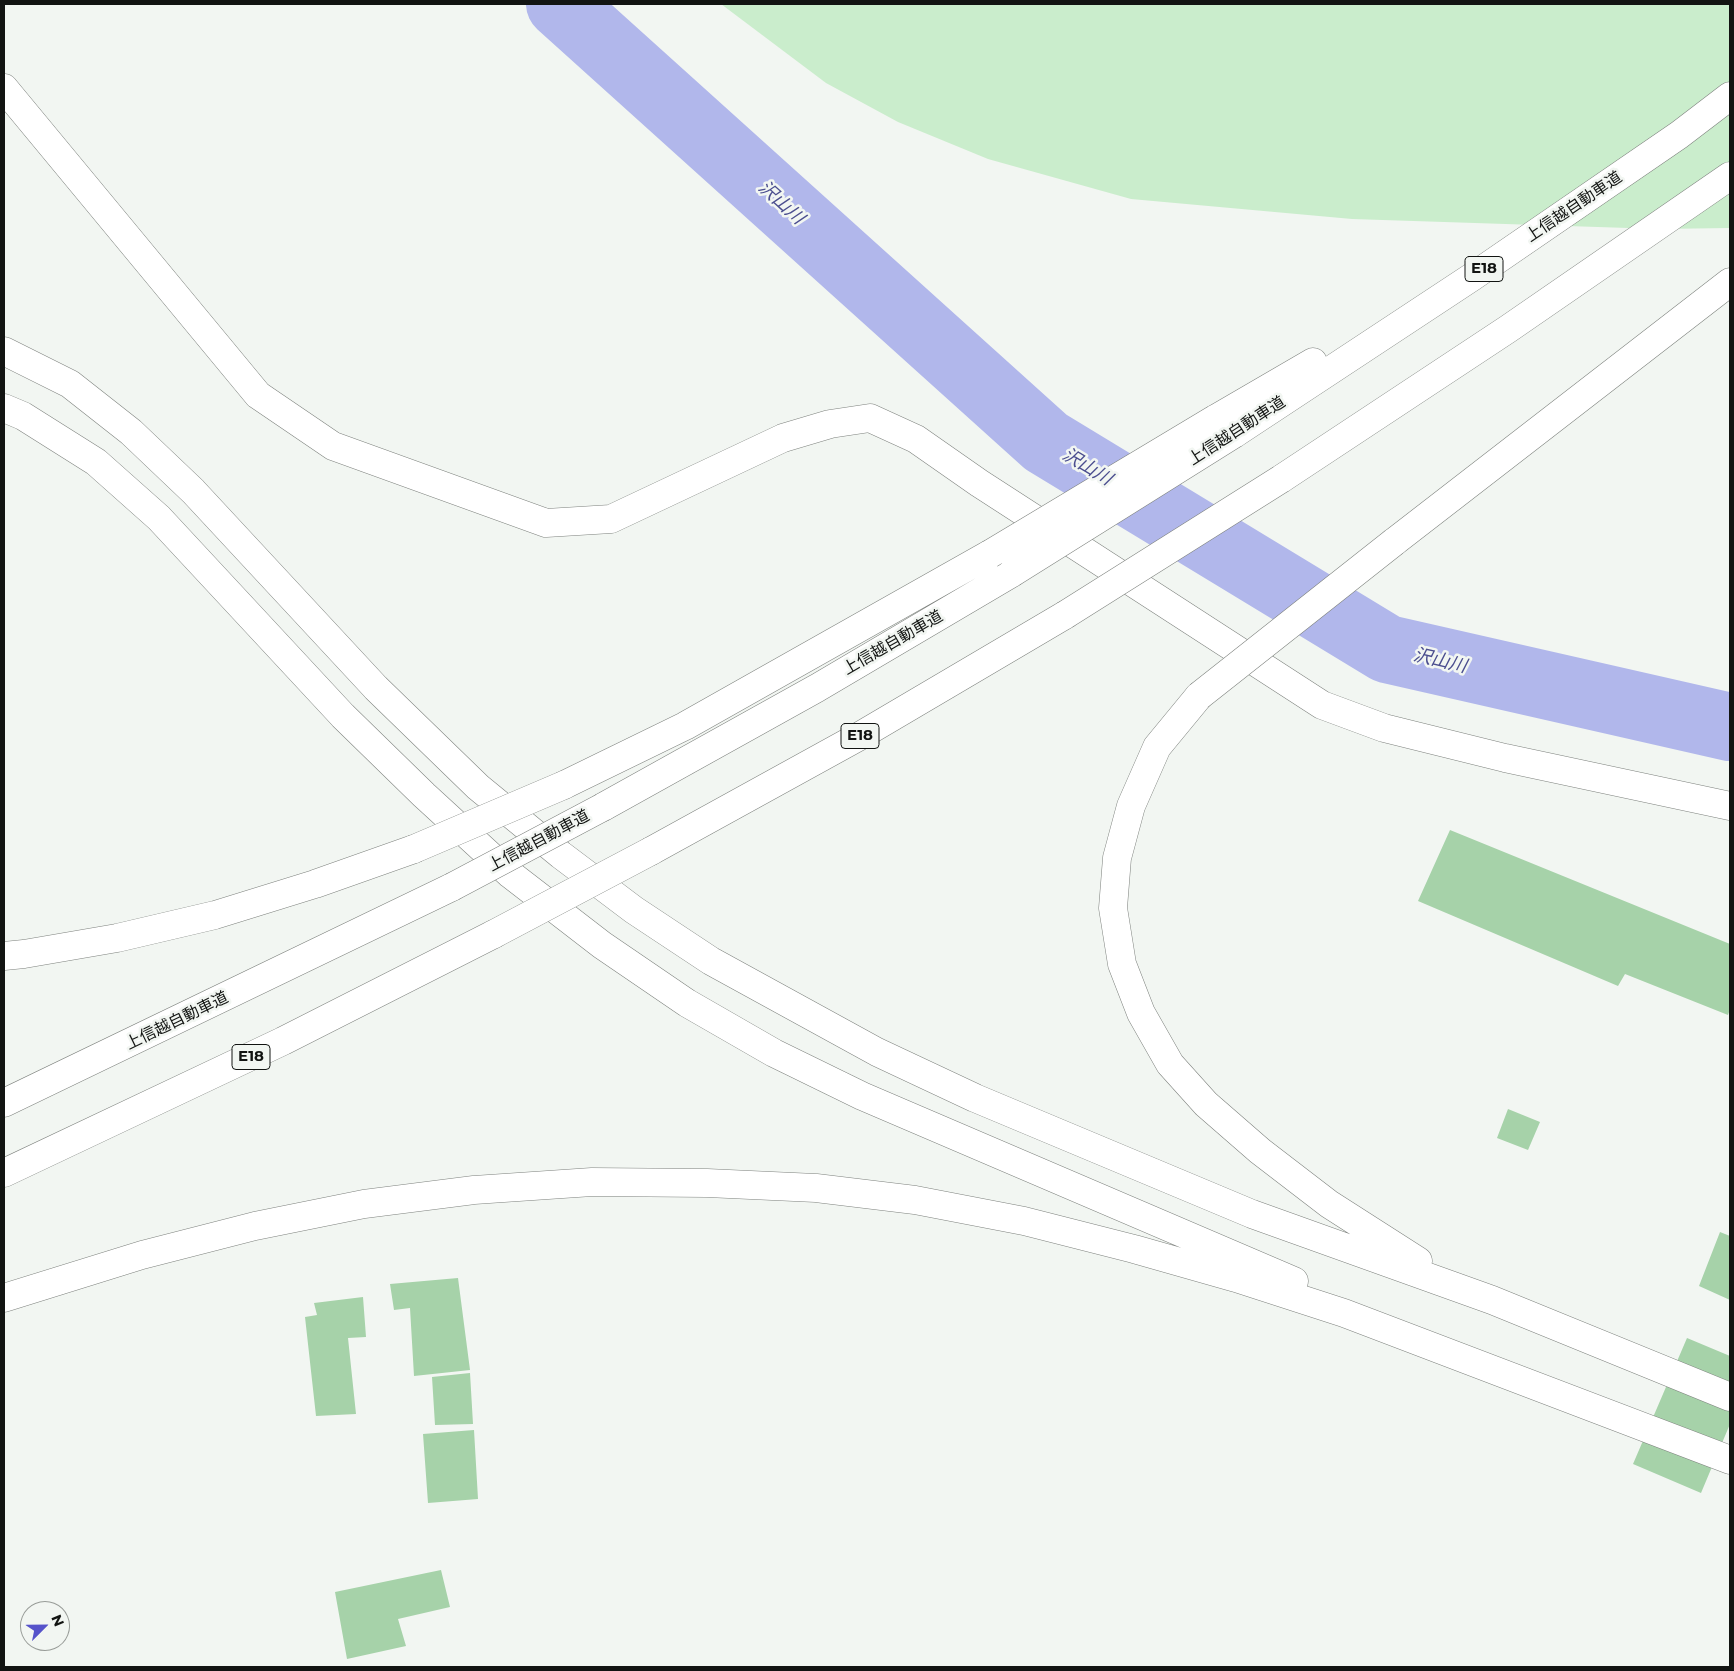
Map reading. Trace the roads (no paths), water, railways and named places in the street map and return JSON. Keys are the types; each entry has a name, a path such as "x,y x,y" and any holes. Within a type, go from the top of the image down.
{"main road":[{"path":"4,88 258,395 333,446 546,523 611,519 783,438 830,424 870,418 916,439 987,488 1322,705 1384,728 1505,758 1730,806"},
{"name":"上信越自動車道","path":"4,1103 452,887 603,807 817,688 1012,573 1225,427 1472,277 1679,135 1730,96"},
{"name":"E18","path":"4,1173 282,1042 494,934 651,851 858,737 1065,615 1281,479 1730,176"},
{"path":"1492,1300 1403,1253 1329,1204 1260,1151 1206,1104 1170,1064 1141,1013 1122,964 1114,908 1117,858 1131,806 1157,747 1199,696 1394,542 1730,282"},
{"path":"4,351 70,384 131,432 193,491 376,688 478,787 627,905 711,962 868,1048 975,1098 1252,1214 1492,1300 1730,1397"},
{"path":"4,408 23,416 96,462 159,518 343,716 510,874 602,945 687,1003 774,1053 862,1096 1246,1260 1471,1359"},
{"path":"4,956 117,938 214,915 315,884 414,849 564,785 685,726 990,554 1225,427"},
{"path":"4,1298 151,1253 255,1226 364,1204 474,1190 592,1182 707,1183 816,1188 906,1199 1024,1222 1134,1249 1236,1278 1344,1312 1471,1359 1730,1460"}],"waterway":[{"name":"沢山川","path":"560,4 1046,442 1387,649 1730,727"}]}
